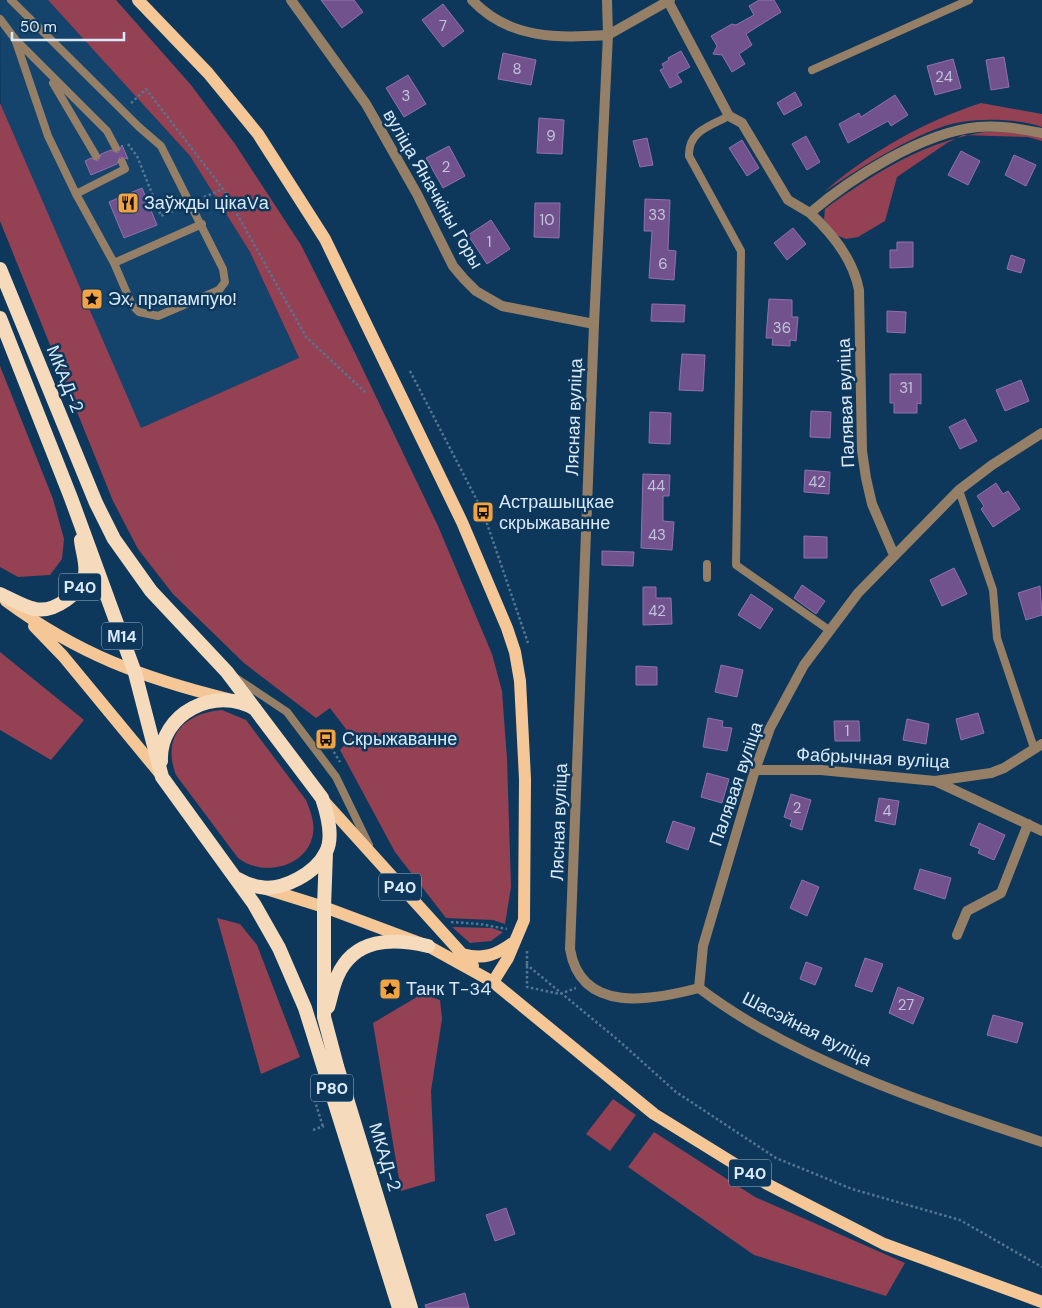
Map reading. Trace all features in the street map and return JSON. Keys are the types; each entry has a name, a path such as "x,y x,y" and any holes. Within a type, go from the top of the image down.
{"highway":[{"name":"МКАД-2","path":"0,269 96,503 114,539 152,591 227,672 258,710"},
{"name":"М14","path":"0,318 71,498 135,673 162,776 238,879"},
{"name":"Р40","path":"0,595 36,610 51,607 64,601 80,588 85,574 84,561 71,498"},
{"path":"162,776 161,751 170,728 187,710 211,700 236,700 258,710 322,798 328,817 326,852 299,879 283,885 262,888 238,879"},
{"name":"Р80","path":"324,1017 326,852"},
{"name":"Р80","path":"238,879 279,948 305,1008 399,1308"},
{"path":"324,1017 338,976 352,956 371,945 390,940 428,946"},
{"name":"МКАД-2","path":"324,1017 337,1066 411,1308"}],"main road":[{"path":"138,0 208,73 258,134 325,239 462,522 496,600 515,652 520,680 526,779 524,920 517,938 493,982"},
{"name":"Р40","path":"0,595 22,613 63,656 162,776"},
{"name":"Р40","path":"22,613 80,648 135,673 236,700"},
{"name":"Р40","path":"322,798 376,861 480,973"},
{"name":"Р40","path":"262,888 324,908 428,946 480,973 654,1114 767,1184 884,1244 1042,1302"},
{"path":"462,954 476,958 498,954 517,938"}],"street":[{"name":"вуліца Яначкіны Горы","path":"291,0 366,104 417,194 453,266 464,279 489,300 508,308 594,324"},
{"path":"472,0 496,20 531,34 558,37 608,35 669,0 729,116 742,123 788,200 810,213 832,194 859,176 943,134 976,127 996,126 1042,133"},
{"path":"607,0 608,35"},
{"name":"Лясная вуліца","path":"587,984 575,968 570,949 594,324 608,35"},
{"name":"Палявая вуліца","path":"699,988 703,946 755,770 784,699 828,630 858,592 894,555 875,512 866,478 862,452 859,290 857,276 844,252 826,228 810,213"},
{"path":"894,555 959,490 992,464 1042,433"},
{"name":"Фабрычная вуліца","path":"755,770 821,770 935,781 991,773 1004,768 1038,746"},
{"path":"935,781 1042,831"},
{"path":"957,935 967,911 1001,893 1028,824"},
{"path":"587,984 612,996 629,998 650,998 699,988"},
{"name":"Шасэйная вуліца","path":"699,988 718,1002 772,1034 836,1066 975,1119 1042,1142"}],"lane":[{"path":"11,0 139,127 161,146 223,268 225,282 219,290 158,316 139,312 132,305 114,262 76,194 48,136 15,39"},
{"path":"812,70 969,0"},
{"path":"0,19 15,39 46,73 107,131 116,148"},
{"path":"46,73 96,156"},
{"path":"729,116 696,133 689,148 689,156 741,251 736,565 828,630"},
{"path":"76,194 125,169 122,162"},
{"path":"103,170 104,180"},
{"path":"114,262 202,224"},
{"path":"959,490 993,590 997,638 1038,746"},
{"path":"707,564 707,578"},
{"path":"227,672 287,712 336,777 376,861"}],"path":[{"path":"129,105 146,89 223,189 306,337 365,392"},
{"path":"204,197 223,189"},
{"path":"410,371 483,512"},
{"path":"326,739 345,770"},
{"path":"444,918 449,922 505,927 517,938"},
{"path":"526,964 618,1040 676,1092 713,1119 776,1158 852,1189 960,1220 1042,1267"},
{"path":"526,987 560,994 587,984"},
{"path":"313,1095 323,1126"}],"shaded area":[{"path":"0,0 48,0 190,156 250,252 299,359 141,429 1,107"},
{"path":"48,0 116,0 191,85 235,144 301,245 357,357 438,526 492,654 502,691 507,759 511,887 505,924 493,920 446,918 395,852 340,750 352,737 330,708 316,718 244,663 173,594 138,549 113,501 0,221 0,103 141,428 299,358 250,252 190,156"},
{"path":"981,103 1042,114 1042,127 1022,122 991,120 961,122 945,126 909,141 854,172 824,192 878,151 939,119"},
{"path":"993,131 1011,131 1042,136 1042,141 1028,137 969,135"},
{"path":"956,139 947,143 897,177 885,221 858,237 846,239 836,235 824,219 825,209 863,182 925,149"},
{"path":"0,366 53,499 64,539 62,559 50,575 18,577 0,567"},
{"path":"0,652 84,720 51,760 0,730"},
{"path":"222,710 246,720 306,800 313,821 313,834 309,846 293,862 271,868 248,864 238,858 176,775 172,761 172,749 174,738 180,729 197,716"},
{"path":"217,918 240,924 257,945 300,1057 261,1074"},
{"path":"452,927 492,928 503,932 491,941 470,943"},
{"path":"422,994 440,1000 442,1019 431,1091 435,1181 401,1191 373,1023"},
{"path":"613,1099 636,1115 610,1151 586,1134"},
{"path":"654,1132 755,1197 905,1263 886,1296 754,1255 628,1167"}],"building":[{"path":"321,0 354,0 363,12 342,28"},
{"path":"759,0 774,0 781,12 746,34 752,45 739,54 745,64 732,72 722,55 713,54 717,46 711,36 732,24 736,25 754,15 749,6"},
{"path":"443,4 464,31 443,47 422,20"},
{"path":"681,51 690,67 677,74 682,82 670,88 660,70 664,68 662,64 669,60 668,58"},
{"path":"503,53 536,60 531,85 498,79"},
{"path":"1004,57 1009,87 991,90 986,60"},
{"path":"953,59 961,88 935,95 927,66"},
{"path":"408,75 426,104 404,117 386,88"},
{"path":"795,92 802,105 784,115 777,103"},
{"path":"895,95 908,115 891,126 888,121 848,143 839,124 859,113 861,117"},
{"path":"539,118 564,120 562,154 537,153"},
{"path":"806,136 820,162 807,170 792,144"},
{"path":"647,138 653,165 640,167 633,141"},
{"path":"742,140 759,168 747,176 729,148"},
{"path":"122,145 128,159 120,157 117,164 91,175 85,161 91,158 98,161 101,154 111,150 118,153"},
{"path":"449,146 465,176 443,188 426,158"},
{"path":"961,151 980,161 968,185 948,175"},
{"path":"1014,155 1036,165 1026,186 1005,175"},
{"path":"142,188 157,225 124,238 109,202"},
{"path":"645,199 670,200 668,250 676,251 674,280 649,278 652,231 644,231"},
{"path":"535,203 560,203 559,238 534,237"},
{"path":"491,220 510,249 487,264 468,235"},
{"path":"793,228 806,244 787,260 774,243"},
{"path":"897,242 913,242 913,267 890,268 890,250 897,250"},
{"path":"1011,255 1025,260 1021,273 1007,269"},
{"path":"769,299 792,300 792,317 798,317 796,341 790,340 790,346 772,345 773,338 766,338"},
{"path":"652,304 685,305 684,322 651,321"},
{"path":"887,311 906,312 905,333 887,332"},
{"path":"682,354 705,355 703,391 679,390"},
{"path":"890,374 921,374 921,404 917,403 917,413 894,413 894,403 890,403"},
{"path":"1021,380 1029,401 1005,411 996,390"},
{"path":"811,411 831,412 830,438 810,437"},
{"path":"650,412 671,413 670,444 649,443"},
{"path":"965,419 977,441 960,449 949,427"},
{"path":"805,470 830,472 829,494 804,492"},
{"path":"643,474 670,475 669,496 663,496 663,521 674,522 672,550 641,548"},
{"path":"996,483 1003,494 1008,491 1020,509 993,527 981,509 984,506 977,496"},
{"path":"804,536 827,537 827,558 804,558"},
{"path":"602,551 634,552 633,566 602,565"},
{"path":"954,568 967,594 942,606 930,580"},
{"path":"802,585 825,601 816,614 794,598"},
{"path":"1040,586 1042,615 1026,620 1018,593"},
{"path":"643,587 656,587 656,598 671,598 672,624 643,625"},
{"path":"751,594 773,609 760,629 738,615"},
{"path":"721,665 743,670 737,697 715,692"},
{"path":"636,666 657,667 657,685 636,685"},
{"path":"978,713 984,733 961,740 956,719"},
{"path":"708,718 723,721 722,727 732,728 727,751 703,747"},
{"path":"907,719 929,724 926,744 903,740"},
{"path":"834,721 859,721 860,741 835,741"},
{"path":"707,773 729,779 722,803 701,797"},
{"path":"791,794 811,800 802,830 790,826 792,820 784,817"},
{"path":"879,798 899,801 895,825 875,821"},
{"path":"673,821 695,828 688,850 666,842"},
{"path":"979,823 1005,835 994,860 978,853 980,849 970,845"},
{"path":"920,869 951,878 945,899 914,889"},
{"path":"802,880 819,887 807,916 790,908"},
{"path":"865,958 883,964 872,992 855,986"},
{"path":"806,962 822,968 815,985 800,979"},
{"path":"898,987 924,998 913,1024 889,1013"},
{"path":"993,1015 1023,1023 1017,1043 987,1035"},
{"path":"506,1208 515,1234 495,1241 486,1215"},
{"path":"465,1293 469,1308 426,1308 425,1305"}],"place":[{"name":"Заўжды цікаVа","path":"128,203"},
{"name":"Эх, прапампую!","path":"92,299"},
{"name":"Астрашыцкае скрыжаванне","path":"483,512"},
{"name":"Скрыжаванне","path":"326,739"},
{"name":"Танк Т-34","path":"390,989"}]}
